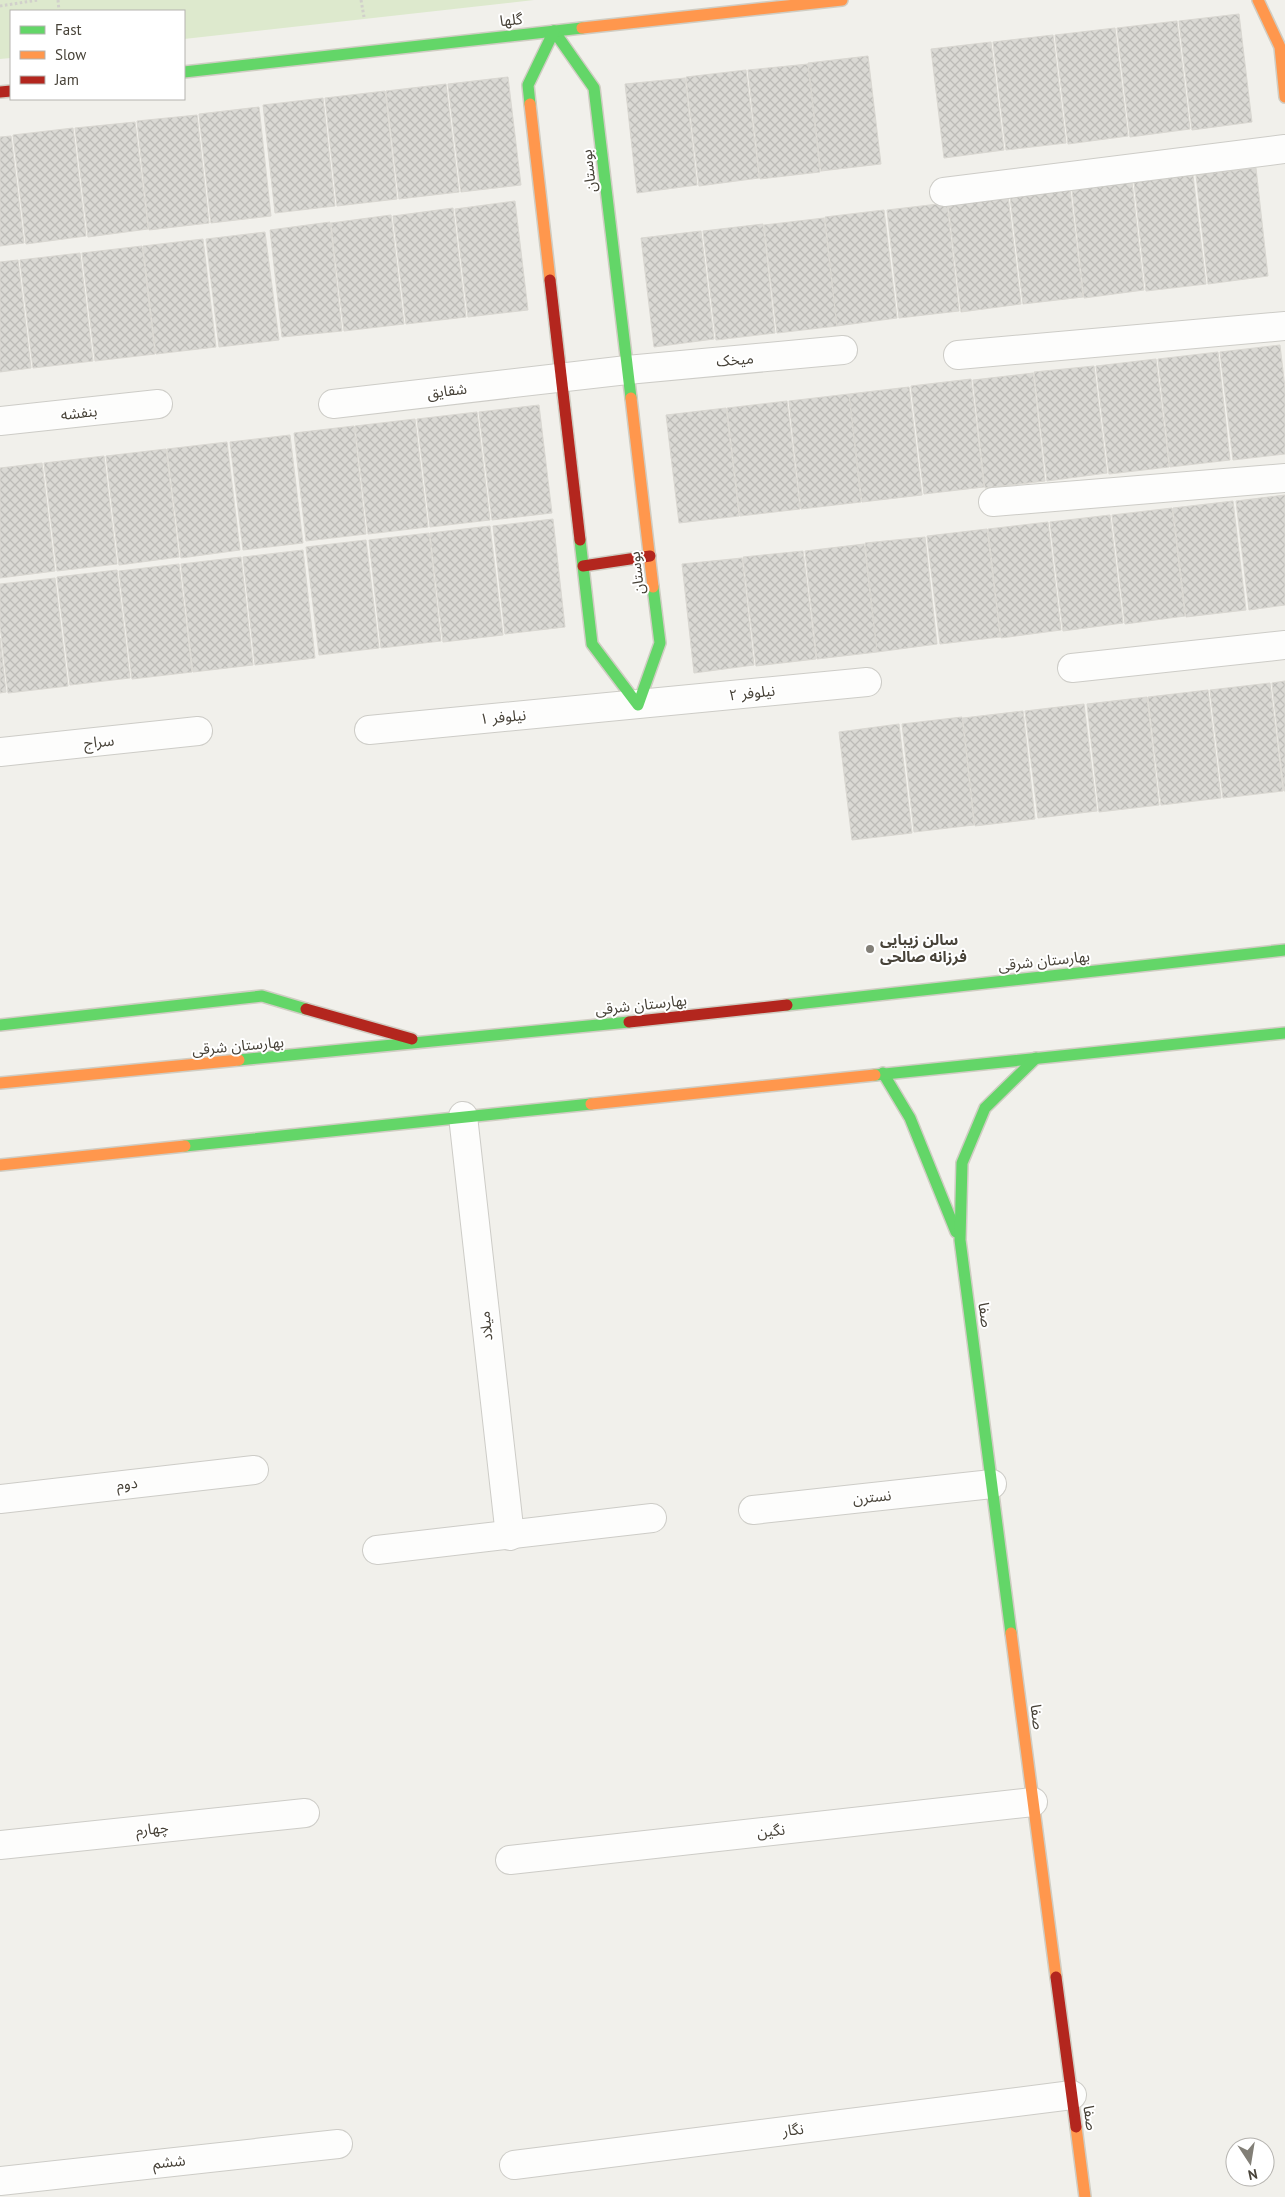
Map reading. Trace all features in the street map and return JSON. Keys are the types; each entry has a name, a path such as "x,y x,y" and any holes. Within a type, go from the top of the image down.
{"street":[{"path":"718,0 720,13"},
{"name":"گلها","path":"185,72 842,0"},
{"path":"1258,0 1280,47 1285,97"},
{"path":"554,31 528,85 592,644 638,705"},
{"name":"بوستان","path":"554,31 594,88 660,643 638,705"},
{"path":"944,192 1285,149"},
{"path":"958,355 1285,326"},
{"name":"میخک","path":"561,377 843,350"},
{"name":"شقایق","path":"333,404 561,377"},
{"name":"بنفشه","path":"0,421 158,404"},
{"path":"994,502 1285,478"},
{"path":"583,566 650,556"},
{"path":"1072,668 1285,645"},
{"name":"نیلوفر ۲","path":"638,705 867,682"},
{"name":"نیلوفر ۱","path":"368,730 638,705"},
{"name":"سراج","path":"0,752 198,732"},
{"name":"بهارستان شرقی","path":"0,1083 425,1043 1285,950"},
{"path":"0,1025 262,996 425,1043"},
{"path":"0,1165 1285,1033"},
{"path":"960,1240 962,1164 982,1116 986,1108 1036,1058"},
{"path":"883,1073 910,1118 960,1240"},
{"name":"میلاد","path":"463,1116 510,1536"},
{"name":"صفا","path":"960,1240 1085,2197"},
{"name":"دوم","path":"0,1498 254,1470"},
{"name":"نسترن","path":"753,1510 992,1484"},
{"path":"377,1550 652,1518"},
{"name":"نگین","path":"510,1860 1033,1802"},
{"name":"چهارم","path":"0,1845 305,1813"},
{"name":"نگار","path":"514,2165 1072,2095"},
{"name":"ششم","path":"0,2181 338,2144"}],"path":[{"path":"0,6 38,0"},
{"path":"361,0 364,20"}],"green space":[{"path":"0,0 534,0 185,39 185,10 10,10 10,58 0,59"}],"building":[{"path":"1239,14 1252,122 1192,130 1179,21"},
{"path":"1177,21 1190,129 1130,137 1117,28"},
{"path":"1115,28 1128,136 1068,144 1055,35"},
{"path":"1053,35 1066,143 1006,150 993,42"},
{"path":"991,42 1004,150 944,158 931,49"},
{"path":"868,56 881,164 821,171 808,63"},
{"path":"808,64 820,172 760,179 748,70"},
{"path":"746,70 759,178 699,186 686,77"},
{"path":"508,77 521,185 461,192 448,84"},
{"path":"685,78 697,185 637,193 625,84"},
{"path":"446,84 459,192 399,199 386,91"},
{"path":"385,91 397,199 337,206 325,98"},
{"path":"323,98 335,206 275,213 263,105"},
{"path":"259,107 271,216 211,223 199,114"},
{"path":"197,115 209,223 149,230 137,121"},
{"path":"135,122 148,229 88,237 75,128"},
{"path":"73,128 86,236 26,244 13,135"},
{"path":"11,136 24,243 0,246 0,137"},
{"path":"1256,168 1268,276 1208,284 1196,175"},
{"path":"1193,175 1206,284 1146,291 1134,182"},
{"path":"1132,182 1144,290 1084,298 1072,189"},
{"path":"1070,189 1083,297 1023,304 1010,196"},
{"path":"1008,196 1021,304 961,312 948,203"},
{"path":"515,201 528,310 468,317 455,209"},
{"path":"947,203 959,311 899,318 887,210"},
{"path":"453,208 466,317 406,324 393,216"},
{"path":"884,210 897,318 837,326 825,217"},
{"path":"391,215 404,324 344,331 331,223"},
{"path":"824,218 837,326 777,333 764,225"},
{"path":"330,222 342,331 282,337 270,230"},
{"path":"763,224 775,333 716,340 703,231"},
{"path":"701,231 714,339 654,347 641,238"},
{"path":"265,232 279,340 219,347 206,239"},
{"path":"203,239 216,347 156,354 143,246"},
{"path":"142,246 155,354 95,361 82,253"},
{"path":"80,253 93,361 33,368 20,260"},
{"path":"18,260 31,368 0,372 0,262"},
{"path":"1280,345 1285,388 1285,454 1233,460 1220,352"},
{"path":"1218,352 1230,460 1170,467 1158,359"},
{"path":"1156,359 1169,467 1109,474 1096,366"},
{"path":"1094,366 1107,473 1047,481 1034,372"},
{"path":"1033,373 1045,481 985,488 973,380"},
{"path":"971,379 984,487 924,494 911,386"},
{"path":"909,387 922,495 862,502 849,394"},
{"path":"849,394 861,502 801,509 789,401"},
{"path":"787,401 800,509 740,516 727,408"},
{"path":"539,405 552,513 492,520 479,412"},
{"path":"726,408 739,516 679,523 666,415"},
{"path":"477,412 490,520 430,527 417,419"},
{"path":"415,419 428,527 368,534 355,426"},
{"path":"354,426 366,534 306,541 294,433"},
{"path":"290,435 303,543 243,550 230,442"},
{"path":"227,442 240,550 181,558 167,449"},
{"path":"166,449 179,557 119,565 106,456"},
{"path":"104,456 117,564 57,571 44,463"},
{"path":"42,463 55,571 0,578 0,468"},
{"path":"1285,495 1285,605 1249,610 1236,501"},
{"path":"1233,501 1246,610 1186,617 1173,508"},
{"path":"1172,508 1185,616 1125,624 1112,515"},
{"path":"1110,515 1123,623 1063,631 1050,522"},
{"path":"553,519 565,627 505,634 493,526"},
{"path":"1048,522 1061,630 1001,638 988,529"},
{"path":"490,526 503,635 443,642 430,533"},
{"path":"987,529 1000,637 940,644 927,536"},
{"path":"429,533 441,641 381,648 369,540"},
{"path":"925,537 937,644 877,652 865,543"},
{"path":"366,540 379,648 319,655 306,547"},
{"path":"864,544 877,652 817,659 805,551"},
{"path":"303,550 315,658 255,665 243,557"},
{"path":"803,551 816,659 756,666 743,557"},
{"path":"241,557 253,665 193,672 181,564"},
{"path":"742,558 754,665 694,673 682,564"},
{"path":"179,564 192,672 132,679 119,571"},
{"path":"117,570 130,678 70,685 57,577"},
{"path":"55,578 68,686 8,693 0,625 0,584"},
{"path":"0,638 6,692 0,693"},
{"path":"1285,681 1285,791 1284,791 1272,683"},
{"path":"1270,683 1283,791 1223,798 1210,690"},
{"path":"1208,690 1221,798 1161,805 1148,697"},
{"path":"1147,697 1159,805 1099,812 1087,704"},
{"path":"1084,704 1097,811 1038,818 1025,711"},
{"path":"1023,711 1035,819 975,826 963,718"},
{"path":"962,717 974,825 914,832 902,724"},
{"path":"899,724 912,833 852,840 839,732"}],"traffic: fast":[{"path":"185,72 582,28"},
{"path":"554,31 594,88 631,398"},
{"path":"530,104 528,85 554,31"},
{"path":"580,540 592,644 638,705 660,643 653,587"},
{"path":"787,1005 1285,950"},
{"path":"0,1025 262,996 306,1009"},
{"path":"239,1060 629,1022"},
{"path":"875,1075 1285,1033"},
{"path":"1011,1633 960,1240 962,1163 985,1108 1036,1058"},
{"path":"883,1073 910,1118 956,1232"},
{"path":"185,1146 591,1104"}],"traffic: slow":[{"path":"582,28 842,0"},
{"path":"1258,0 1280,47 1285,97"},
{"path":"530,104 550,280"},
{"path":"631,398 653,587"},
{"path":"0,1083 239,1060"},
{"path":"591,1104 875,1075"},
{"path":"0,1165 185,1146"},
{"path":"1011,1633 1056,1977"},
{"path":"1076,2127 1085,2197"}],"traffic: jam":[{"path":"0,92 10,91"},
{"path":"550,280 580,540"},
{"path":"583,566 650,556"},
{"path":"629,1022 787,1005"},
{"path":"306,1009 412,1039"},
{"path":"1056,1977 1076,2127"}],"place":[{"name":"سالن زیبایی فرزانه صالحی","path":"870,949"}]}
